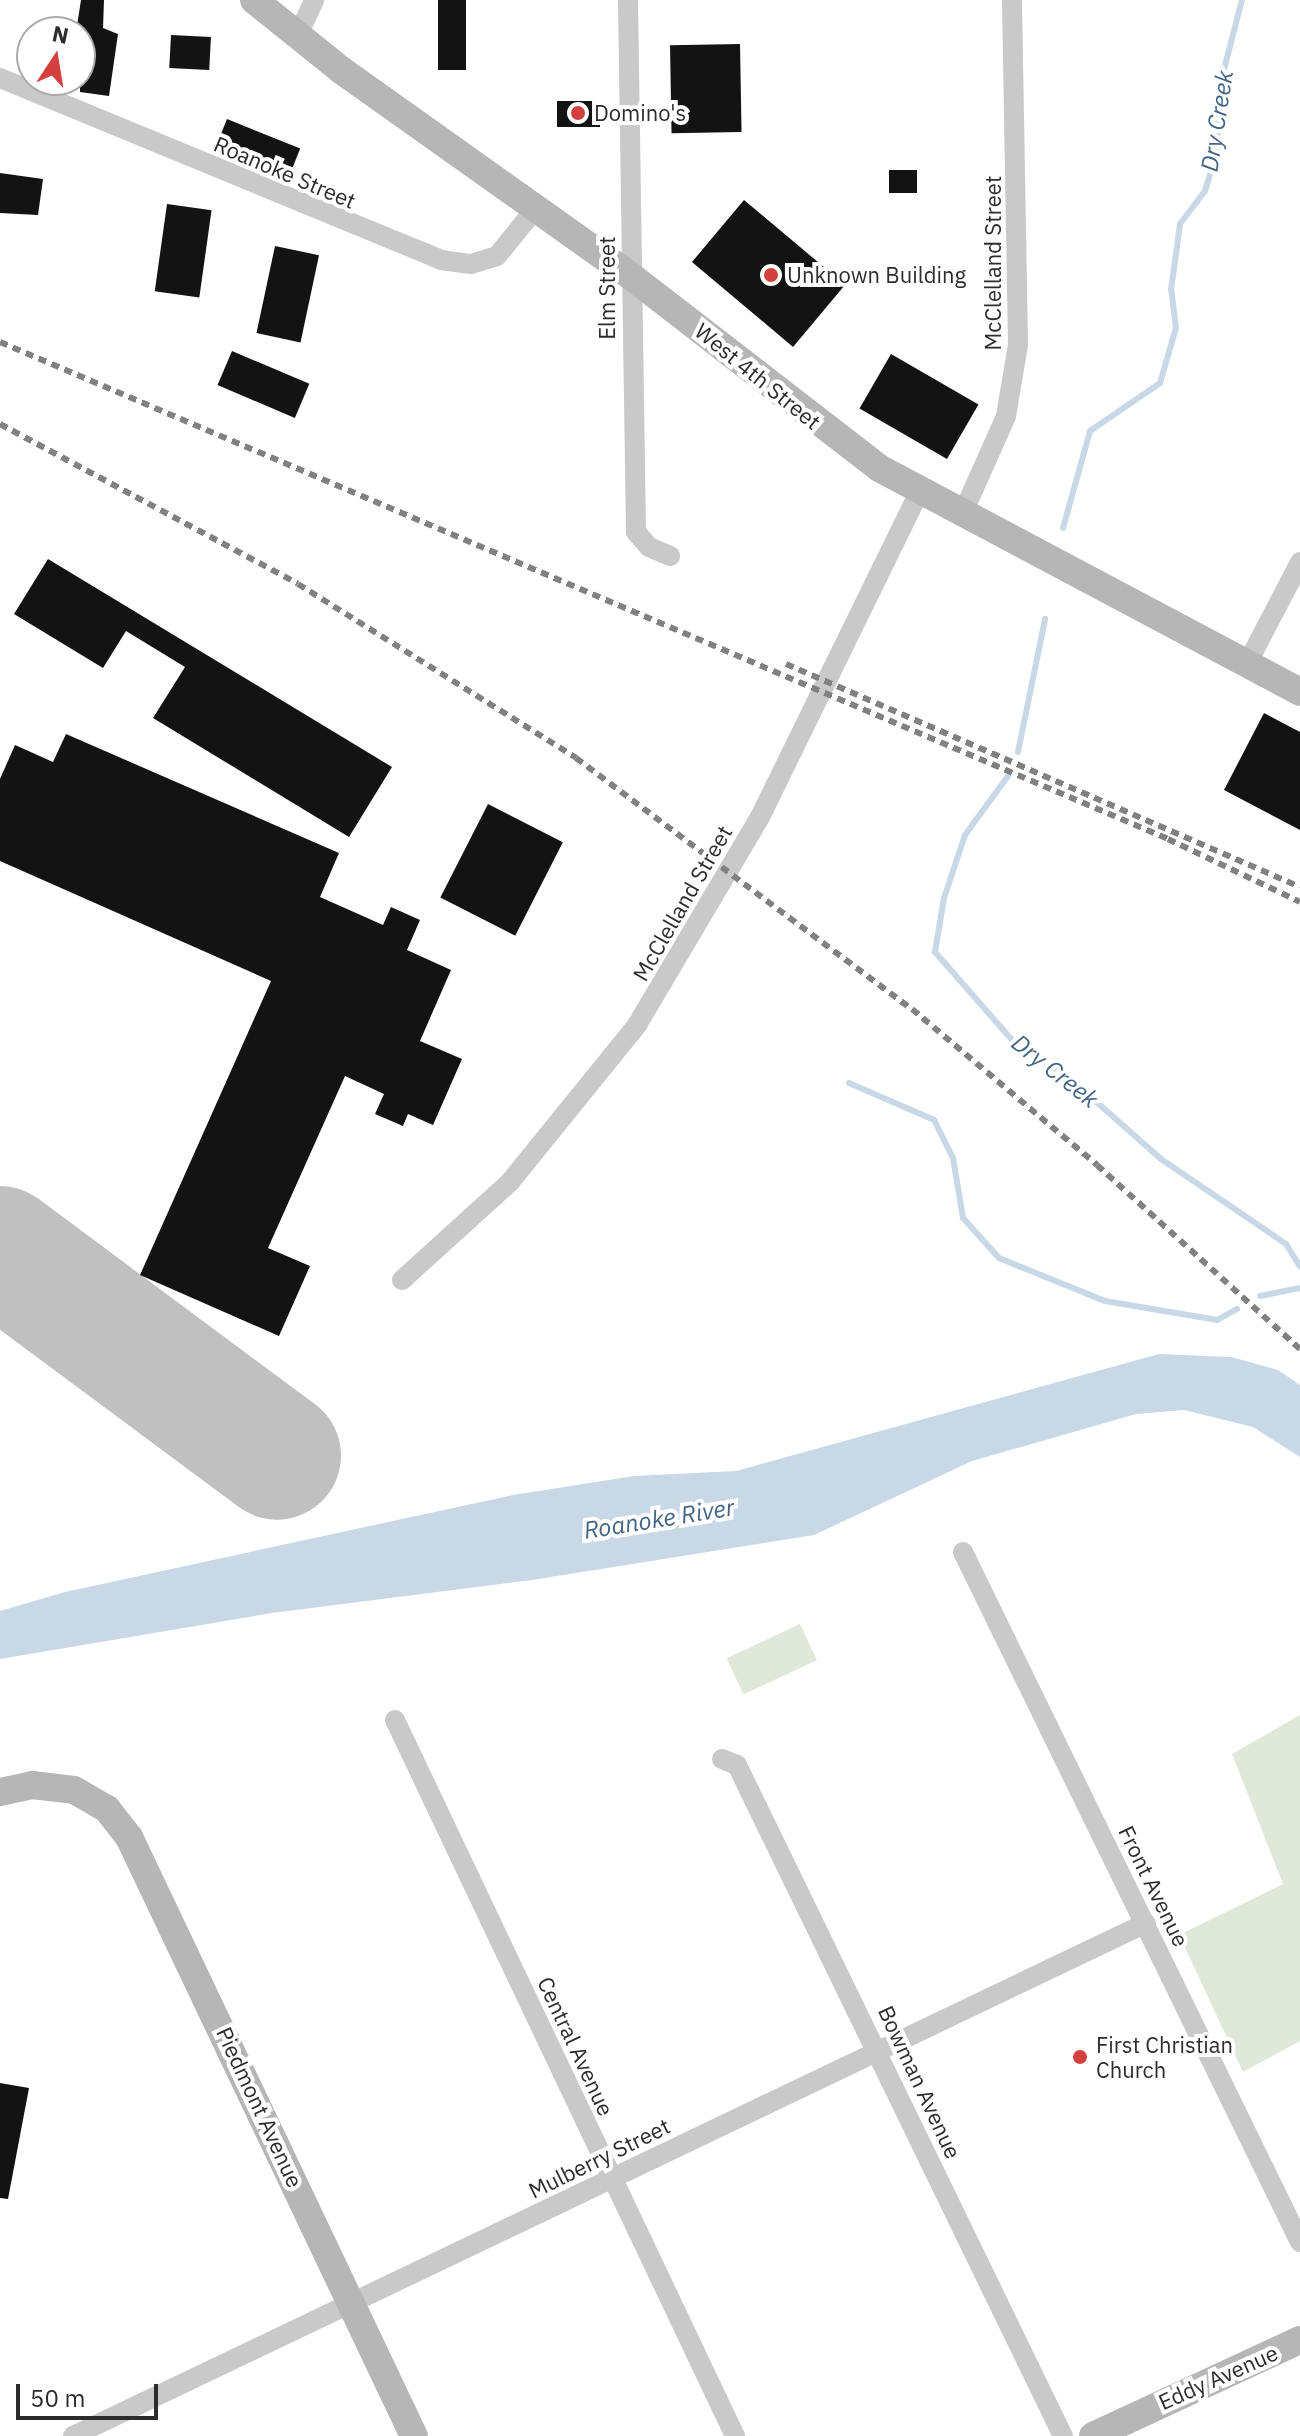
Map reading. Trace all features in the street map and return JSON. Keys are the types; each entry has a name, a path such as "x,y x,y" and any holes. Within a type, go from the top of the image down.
{"main road":[{"name":"West 4th Street","path":"254,0 632,277 822,428 919,492 1300,692"},
{"name":"Piedmont Avenue","path":"0,1792 53,1785 83,1794 119,1822 163,1899 414,2436"},
{"name":"Eddy Avenue","path":"1093,2436 1300,2340"}],"street":[{"path":"298,35 314,0"},
{"name":"Elm Street","path":"628,0 636,532 649,547 670,556"},
{"name":"McClelland Street","path":"962,515 1006,416 1018,345 1012,0"},
{"name":"Roanoke Street","path":"0,78 441,260 471,264 497,256 536,208"},
{"name":"McClelland Street","path":"402,1280 510,1182 637,1025 760,817 919,492"},
{"path":"1247,664 1300,562"},
{"name":"Front Avenue","path":"963,1552 1300,2242"},
{"name":"Central Avenue","path":"395,1720 735,2436"},
{"name":"Bowman Avenue","path":"722,1759 737,1765 1063,2436"},
{"name":"Mulberry Street","path":"73,2436 353,2306 612,2177 1146,1923"}],"shaded area":[{"path":"800,1624 817,1660 743,1694 727,1658"},
{"path":"1300,1715 1300,2041 1243,2072 1179,1935 1283,1884 1232,1754"}],"water":[{"name":"Roanoke River","path":"1159,1354 1231,1357 1278,1370 1300,1385 1300,1457 1253,1427 1184,1410 1136,1414 972,1461 814,1535 532,1580 272,1613 0,1659 0,1611 65,1592 513,1495 634,1476 736,1471"}],"building":[{"path":"81,0 104,0 103,28 118,34 109,96 96,94 96,16 78,16"},
{"path":"438,0 466,0 466,70 438,70"},
{"path":"171,35 211,37 209,70 169,68"},
{"path":"740,44 742,132 672,133 670,45"},
{"path":"557,101 600,101 600,127 557,127"},
{"path":"227,119 300,149 289,175 216,146"},
{"path":"889,170 917,170 917,193 889,193"},
{"path":"0,173 43,179 38,215 0,213"},
{"name":"Unknown Building","path":"744,200 845,285 793,347 692,262"},
{"path":"167,204 212,210 199,297 155,291"},
{"path":"275,246 319,255 301,342 256,333"},
{"path":"232,351 309,384 295,418 218,385"},
{"path":"891,354 978,404 947,459 860,409"},
{"path":"48,559 392,767 349,837 153,718 185,667 126,631 103,668 14,614"},
{"path":"1264,713 1300,732 1300,830 1224,790"},
{"path":"66,734 339,853 320,897 383,925 391,907 420,920 407,950 451,970 420,1041 462,1059 433,1125 408,1114 403,1126 375,1114 384,1094 345,1076 268,1248 310,1266 279,1336 140,1275 271,981 0,861 0,779 15,745 53,762"},
{"path":"488,804 563,842 515,936 440,898"},
{"path":"0,2083 29,2088 8,2199 0,2198"}],"waterway":[{"name":"Dry Creek","path":"1063,528 1090,431 1160,383 1176,328 1171,290 1180,224 1205,191 1216,156 1221,81 1242,0"},
{"name":"Dry Creek","path":"1018,752 1045,619"},
{"name":"Dry Creek","path":"1008,776 965,835 944,898 935,952 1020,1049 1067,1076 1161,1159 1286,1244 1300,1266"},
{"path":"849,1083 934,1120 953,1158 963,1218 999,1258 1105,1301 1217,1320 1237,1309"},
{"path":"1260,1296 1300,1288"}],"runway":[{"path":"0,1250 277,1456"}],"railway":[{"path":"0,342 1168,839 1300,902"},
{"path":"0,424 298,584 576,758 912,1009 1097,1165 1300,1349"},
{"path":"786,664 1300,887"}],"place":[{"name":"Domino's","path":"578,113"},
{"name":"Unknown Building","path":"771,275"},
{"name":"First Christian Church","path":"1080,2057"}]}
